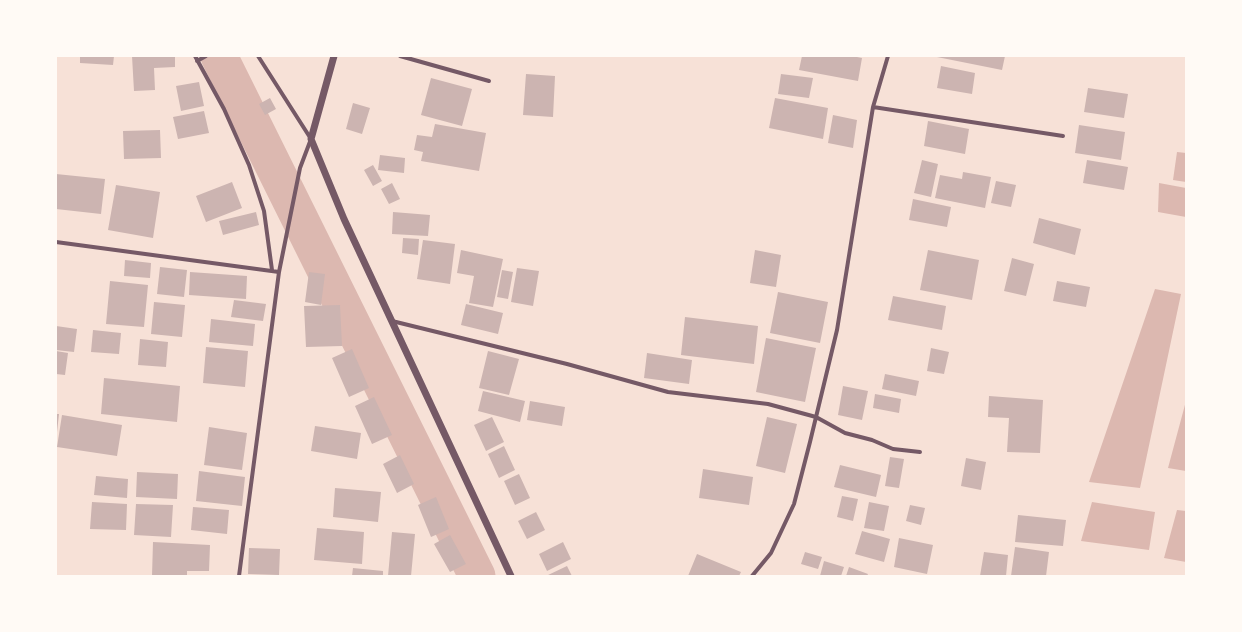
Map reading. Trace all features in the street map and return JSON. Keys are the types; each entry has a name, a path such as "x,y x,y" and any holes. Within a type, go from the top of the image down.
{"street":[{"path":"195,56 224,109 249,165 264,211 272,270"},
{"path":"197,61 205,56"},
{"path":"258,56 310,139 344,219 511,576"},
{"path":"239,576 279,272 300,168 334,56"},
{"path":"400,56 490,81"},
{"path":"752,576 771,554 794,504 836,330 873,107 888,56"},
{"path":"873,107 1063,136"},
{"path":"56,242 279,272"},
{"path":"392,321 567,364 668,392 768,404 816,417 845,433 872,440 893,449 920,452"}],"shaded area":[{"path":"1177,152 1186,153 1186,182 1173,180"},
{"path":"1159,183 1186,188 1186,217 1158,212"},
{"path":"1155,289 1181,294 1140,488 1089,482"},
{"path":"1186,401 1186,471 1168,468"},
{"path":"1092,502 1155,512 1149,550 1081,541"},
{"path":"1177,510 1186,511 1186,562 1164,558"}],"building":[{"path":"80,56 114,56 113,65 80,63"},
{"path":"132,56 175,56 175,67 154,68 155,90 134,91"},
{"path":"802,56 852,56 862,58 858,81 799,70"},
{"path":"932,56 1005,56 1002,70"},
{"path":"941,66 975,73 972,94 937,88"},
{"path":"526,74 555,76 553,117 523,115"},
{"path":"781,74 813,78 809,98 778,94"},
{"path":"431,78 472,89 462,126 421,115"},
{"path":"199,82 204,106 181,111 176,86"},
{"path":"1088,88 1128,94 1124,118 1084,112"},
{"path":"270,98 276,109 265,115 259,104"},
{"path":"775,98 828,108 823,139 769,128"},
{"path":"353,103 370,108 362,134 346,129"},
{"path":"204,111 209,133 178,139 173,117"},
{"path":"833,115 857,120 853,148 828,143"},
{"path":"928,121 969,129 965,154 924,146"},
{"path":"435,124 486,133 479,171 421,161 423,152 414,150 417,135 432,137"},
{"path":"1079,125 1125,132 1121,160 1075,153"},
{"path":"160,130 161,158 124,159 123,131"},
{"path":"380,155 405,158 404,173 378,170"},
{"path":"922,160 938,164 931,197 914,193"},
{"path":"1087,160 1128,167 1124,190 1083,183"},
{"path":"373,165 382,181 373,186 364,170"},
{"path":"963,172 991,177 985,208 935,198 940,175 962,179"},
{"path":"56,174 105,179 101,214 56,209"},
{"path":"996,181 1016,185 1011,207 991,203"},
{"path":"232,182 242,208 206,222 196,196"},
{"path":"392,183 400,199 389,204 381,189"},
{"path":"116,185 160,192 153,238 108,230"},
{"path":"913,199 951,207 947,227 909,220"},
{"path":"256,212 259,225 223,235 219,221"},
{"path":"393,212 430,215 428,236 392,234"},
{"path":"1039,218 1081,229 1075,255 1033,243"},
{"path":"403,238 419,239 418,255 402,253"},
{"path":"423,240 455,244 450,284 417,279"},
{"path":"461,250 503,259 493,307 469,303 474,276 457,273"},
{"path":"755,250 781,255 776,287 750,283"},
{"path":"928,250 979,260 972,300 920,290"},
{"path":"1012,258 1034,264 1026,296 1004,291"},
{"path":"125,260 151,263 150,278 124,276"},
{"path":"160,267 187,270 184,297 157,294"},
{"path":"517,268 539,271 533,306 511,302"},
{"path":"502,270 513,272 508,299 497,297"},
{"path":"190,272 247,276 246,299 189,295"},
{"path":"309,272 325,274 321,305 305,302"},
{"path":"110,281 148,285 144,327 106,324"},
{"path":"1057,281 1090,287 1086,307 1053,301"},
{"path":"778,292 828,302 820,343 770,333"},
{"path":"893,296 946,306 942,330 888,320"},
{"path":"234,300 266,304 263,321 231,317"},
{"path":"154,302 185,305 182,337 151,334"},
{"path":"466,304 503,313 498,334 461,325"},
{"path":"340,305 342,346 306,347 304,306"},
{"path":"685,317 758,326 754,364 681,355"},
{"path":"211,319 255,324 253,346 209,342"},
{"path":"56,326 77,329 74,352 56,350"},
{"path":"93,330 121,333 119,354 91,352"},
{"path":"766,338 816,348 805,402 756,392"},
{"path":"140,339 168,342 166,367 138,365"},
{"path":"206,347 248,351 245,387 203,383"},
{"path":"931,348 949,352 944,374 927,371"},
{"path":"352,349 369,388 349,397 332,358"},
{"path":"56,351 68,353 65,375 56,374"},
{"path":"488,351 519,359 509,395 479,388"},
{"path":"647,353 692,360 689,384 644,378"},
{"path":"885,374 919,381 916,396 882,389"},
{"path":"104,378 180,386 177,422 101,414"},
{"path":"843,386 868,391 862,420 838,415"},
{"path":"483,391 525,401 520,422 478,411"},
{"path":"875,394 901,399 899,413 873,408"},
{"path":"989,396 1043,400 1040,453 1007,452 1009,418 988,417"},
{"path":"374,397 392,435 372,444 355,406"},
{"path":"530,401 565,407 562,426 527,420"},
{"path":"56,414 59,414 57,432 56,432"},
{"path":"62,415 122,425 117,456 57,447"},
{"path":"492,417 504,442 486,451 474,425"},
{"path":"767,417 797,424 785,473 756,466"},
{"path":"315,426 361,433 357,459 311,451"},
{"path":"209,427 247,433 242,470 204,465"},
{"path":"504,446 515,470 499,478 488,454"},
{"path":"400,455 414,484 397,493 383,464"},
{"path":"890,457 904,459 899,488 885,486"},
{"path":"966,458 986,462 981,490 961,486"},
{"path":"840,465 881,475 876,497 834,487"},
{"path":"703,469 753,477 749,505 699,498"},
{"path":"199,471 245,477 242,506 196,501"},
{"path":"137,472 178,474 177,499 136,497"},
{"path":"519,474 530,498 515,505 504,481"},
{"path":"96,476 128,479 127,498 94,495"},
{"path":"335,488 381,492 378,522 333,517"},
{"path":"842,496 858,499 853,521 837,517"},
{"path":"436,497 449,529 431,537 418,505"},
{"path":"92,502 127,504 126,530 90,529"},
{"path":"869,502 889,506 884,531 864,528"},
{"path":"136,504 173,505 171,537 134,535"},
{"path":"910,505 925,508 921,525 906,521"},
{"path":"193,507 229,510 227,534 191,530"},
{"path":"536,512 545,530 527,539 518,521"},
{"path":"1018,515 1066,520 1063,546 1015,542"},
{"path":"317,528 364,532 362,564 314,560"},
{"path":"862,531 890,539 884,562 855,554"},
{"path":"392,532 415,534 411,576 388,576"},
{"path":"450,535 466,564 450,572 434,544"},
{"path":"899,538 933,545 927,574 894,567"},
{"path":"153,542 210,545 209,571 187,571 187,576 152,576"},
{"path":"563,542 571,559 547,571 539,554"},
{"path":"1015,547 1049,552 1046,576 1011,576"},
{"path":"249,548 280,549 279,575 248,574"},
{"path":"805,552 822,557 818,569 801,564"},
{"path":"984,552 1008,555 1006,576 980,576"},
{"path":"697,554 741,572 739,576 688,576"},
{"path":"824,561 844,567 841,576 820,576"},
{"path":"567,566 572,576 546,576"},
{"path":"849,567 868,574 867,576 846,576"},
{"path":"353,568 383,571 383,576 352,576"}],"waterway":[{"path":"219,56 477,576"}]}
